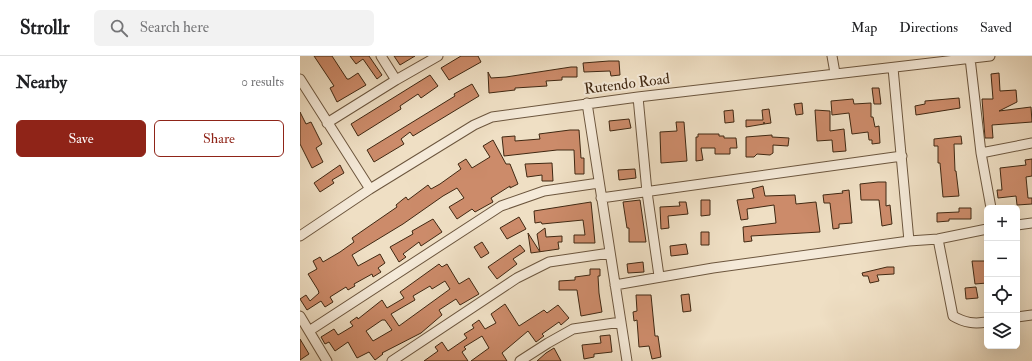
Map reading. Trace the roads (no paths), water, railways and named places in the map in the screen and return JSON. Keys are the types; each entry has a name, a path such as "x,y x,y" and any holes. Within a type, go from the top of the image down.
{"street":[{"path":"381,56 396,80"},
{"path":"327,123 438,56"},
{"path":"832,56 834,73"},
{"name":"Rutendo Road","path":"300,236 370,189 474,125 492,117 588,103 834,73 893,68 990,56"},
{"path":"970,58 981,153 990,205"},
{"path":"893,68 909,241"},
{"path":"300,79 370,189"},
{"path":"638,97 647,192 659,276"},
{"path":"588,103 601,198 627,361"},
{"path":"981,153 1032,143"},
{"path":"601,198 902,156"},
{"path":"309,331 502,206 544,190 599,183"},
{"path":"1020,225 1032,223"},
{"path":"615,285 659,276 909,241 938,239 984,230"},
{"path":"938,239 953,316 962,322 984,322"},
{"path":"392,361 517,278 549,262 610,253"},
{"path":"1020,317 1032,315"},
{"path":"300,316 327,361"},
{"path":"520,361 573,329 621,322"}]}
